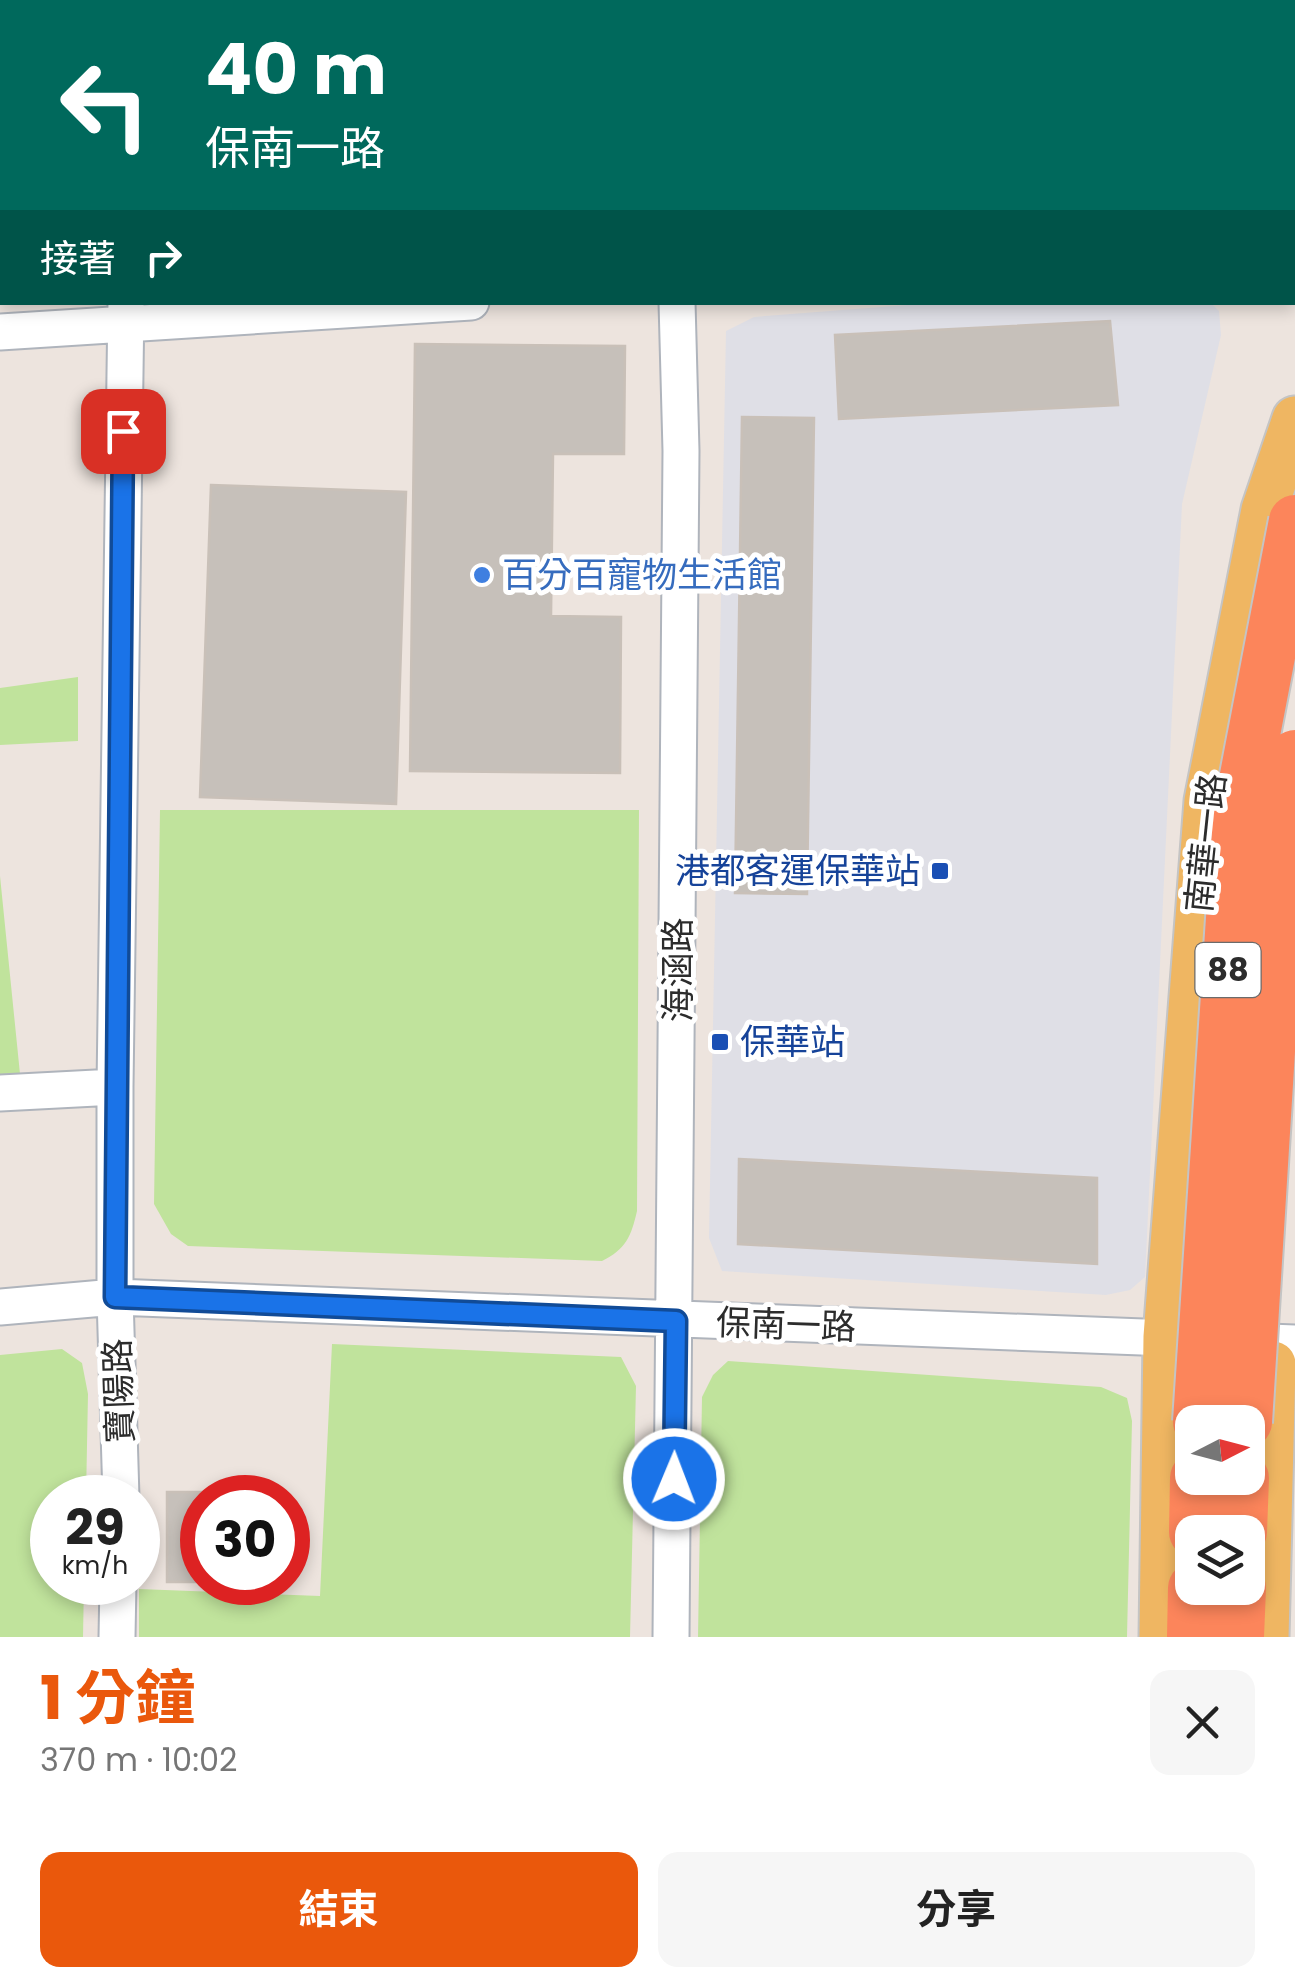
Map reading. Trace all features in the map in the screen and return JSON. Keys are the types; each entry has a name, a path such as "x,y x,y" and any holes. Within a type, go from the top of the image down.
{"highway":[{"name":"88","path":"1200,1405 1239,812 1295,521"},
{"name":"88","path":"1247,1405 1284,809 1295,756"},
{"path":"1194,1605 1194,1637"},
{"path":"1238,1637 1239,1605"}],"main road":[{"name":"南華一路","path":"1162,1637 1166,1336 1207,802 1264,510 1295,419"},
{"path":"1266,1637 1284,1343 1295,988"}],"street":[{"path":"0,332 126,313 378,305"},
{"name":"海涵路","path":"671,1637 681,470 677,305"},
{"name":"寶陽路","path":"120,1475 115,1297 116,1087 126,313"},
{"path":"0,1094 116,1087"},
{"name":"保南一路","path":"0,1308 115,1297 1284,1343"},
{"path":"117,1637 118,1605"}],"shaded area":[{"name":"港都客運保華站","path":"907,305 1213,305 1219,311 1221,335 1182,504 1145,1277 1130,1290 1106,1295 722,1271 709,1238 726,331 754,317"}],"green space":[{"path":"78,677 78,741 0,745 0,688"},
{"path":"160,810 639,810 637,1211 622,1247 602,1261 188,1246 171,1234 154,1204"},
{"path":"0,876 20,1074 0,1075"},
{"path":"332,1344 621,1357 636,1386 630,1637 139,1637 139,1605 160,1605 160,1590 180,1591 180,1605 310,1605 310,1596 320,1596"},
{"path":"62,1349 82,1363 88,1394 86,1475 30,1475 30,1605 84,1605 83,1637 0,1637 0,1355"},
{"path":"728,1361 1101,1387 1127,1398 1132,1421 1127,1637 698,1637 702,1397 713,1375"}],"building":[{"path":"1110,321 1118,405 839,419 835,335"},
{"name":"百分百寵物生活館","path":"415,344 625,346 624,454 553,454 551,616 621,617 620,773 410,771"},
{"path":"742,417 814,418 807,894 735,893"},
{"path":"211,485 406,492 396,804 200,797"},
{"path":"739,1159 1097,1178 1097,1264 738,1244"},
{"path":"167,1492 180,1492 180,1582 167,1582"}],"place":[{"name":"百分百寵物生活館","path":"482,575"},
{"name":"港都客運保華站","path":"940,871"},
{"name":"保華站","path":"720,1042"}],"route":[{"path":"123,431 115,1297 676,1321 674,1479"}]}
